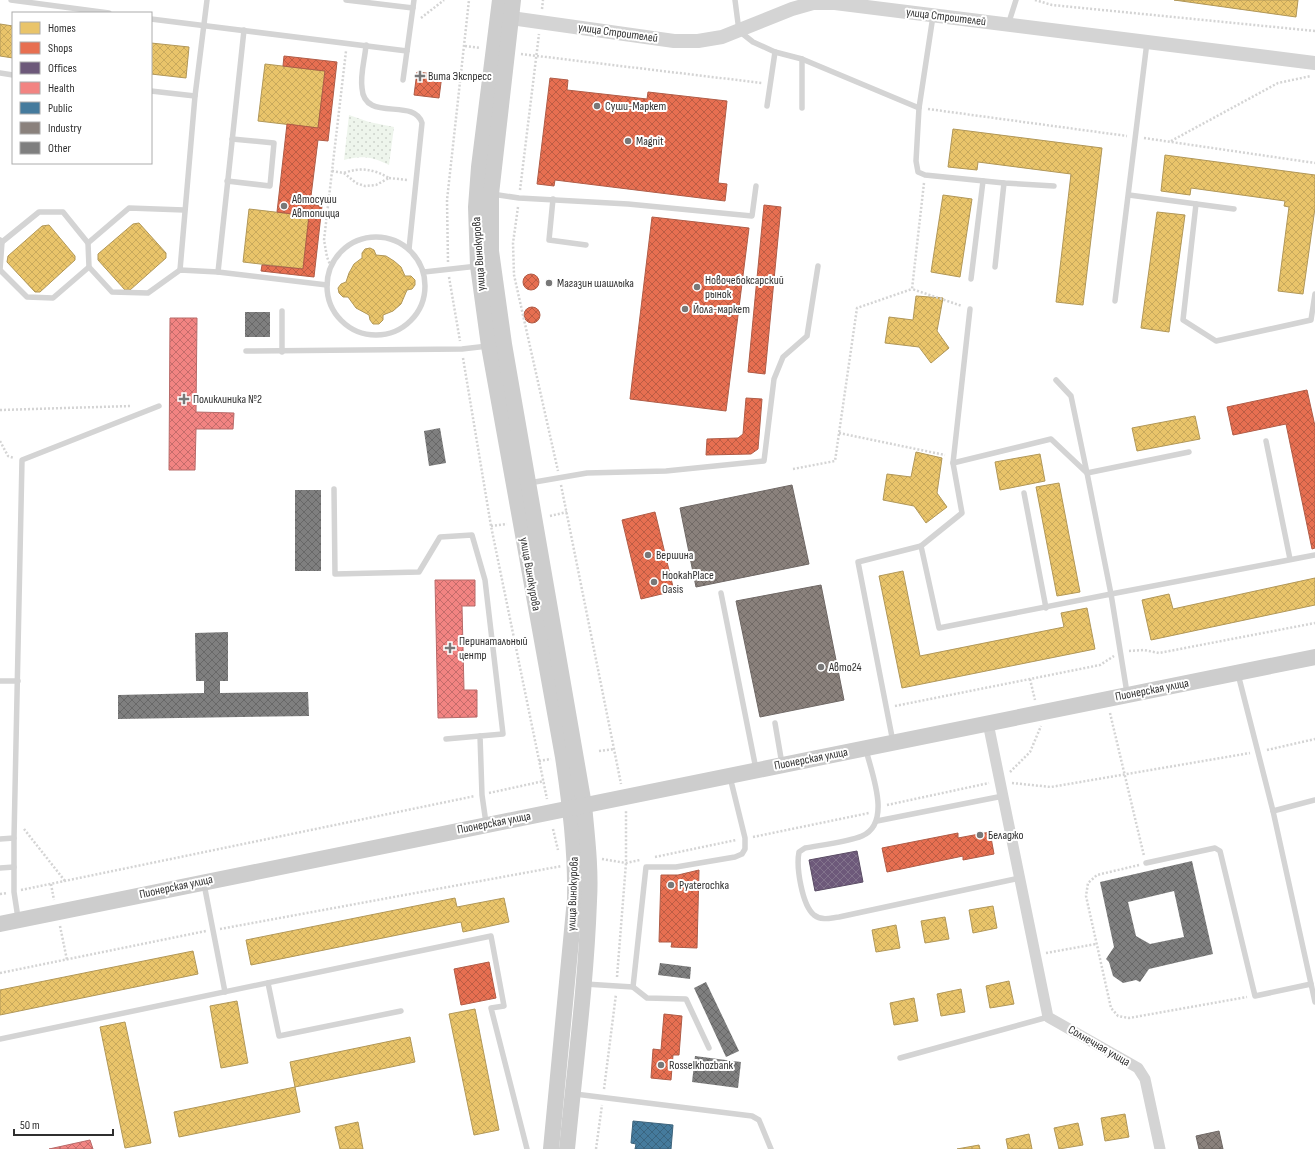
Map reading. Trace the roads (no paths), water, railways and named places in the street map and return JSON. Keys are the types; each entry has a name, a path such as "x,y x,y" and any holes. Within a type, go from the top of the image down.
{"main road":[{"name":"улица Винокурова","path":"497,345 491,252 491,194 504,17 500,0"},
{"name":"улица Винокурова","path":"513,0 504,17 479,167 476,207 478,266 497,345 590,871 590,901 568,1149"},
{"name":"Пионерская улица","path":"0,924 486,824 1315,657"},
{"name":"улица Винокурова","path":"551,1149 575,900 578,806"}],"street":[{"name":"улица Строителей","path":"504,17 674,41 698,41 722,37 813,3 835,3 1315,63"},
{"path":"988,723 1048,1017"},
{"name":"Солнечная улица","path":"1048,1017 1138,1068 1145,1079 1160,1149"}],"lane":[{"path":"11,0 101,12"},
{"path":"180,270 195,96 207,0"},
{"path":"346,0 413,8"},
{"path":"403,80 414,0"},
{"path":"735,0 739,30 753,42 775,52 802,59 919,108"},
{"path":"1008,25 1016,0"},
{"path":"933,16 919,108 916,161 918,172 925,175 1004,184 1054,186"},
{"path":"152,18 204,26 407,50"},
{"path":"218,272 244,30"},
{"path":"1115,301 1147,42"},
{"path":"366,45 362,89 366,100 377,108 412,112 421,119 422,129 409,249"},
{"path":"768,106 775,52"},
{"path":"802,59 802,108"},
{"path":"0,73 12,75"},
{"path":"152,91 195,96"},
{"path":"227,181 270,186 274,143 232,139"},
{"path":"971,279 983,181"},
{"path":"995,267 1004,184"},
{"path":"491,194 519,198 628,204 752,216 756,186"},
{"path":"1129,195 1234,209"},
{"path":"553,199 549,240 586,245"},
{"path":"1196,204 1183,320 1216,341 1311,320 1315,294"},
{"path":"88,243 129,208 184,210"},
{"path":"89,267 53,298 26,297 0,270 1,241 39,212 63,212 88,243 89,267 112,292 148,293 180,270 218,272 327,285"},
{"path":"384,237 401,243 409,249 420,263 424,272 426,292 419,311 406,325 397,330 383,334 368,334 359,332 342,321 331,304 327,285 331,267 341,251 348,245 365,238 384,237"},
{"path":"424,272 478,266"},
{"path":"521,484 560,477 616,471 666,471 764,461 774,379 783,357 807,336 818,266"},
{"path":"893,742 858,562 921,546 962,513 953,460 970,309"},
{"path":"282,311 282,352"},
{"path":"246,351 282,352 462,349 497,345"},
{"path":"1056,380 1071,396 1111,594 1127,695"},
{"path":"18,920 14,892 14,838 22,460 159,406"},
{"path":"953,460 1051,439 1087,473"},
{"path":"1266,441 1290,559"},
{"path":"1087,473 1189,452"},
{"path":"334,489 335,574 419,572 440,537 472,536 485,580 503,734 446,739"},
{"path":"1024,493 1046,608"},
{"path":"921,546 939,628 1315,554"},
{"path":"721,592 756,770"},
{"path":"1238,672 1273,811 1315,1002"},
{"path":"0,681 18,681"},
{"path":"775,723 782,764"},
{"path":"480,736 482,795 486,824"},
{"path":"866,748 879,808 877,821 870,831 861,837 805,848 799,852 797,862 804,897 808,908 815,916 823,919 839,917 1020,878"},
{"path":"633,987 646,867 676,867 735,857 742,854 745,849 745,838 730,775"},
{"path":"877,821 1003,796"},
{"path":"1273,811 1315,800"},
{"path":"0,839 14,838"},
{"path":"1146,863 1215,848 1220,851 1255,996 1311,984"},
{"path":"0,868 14,867"},
{"path":"204,882 226,992"},
{"path":"0,1039 491,936 504,1006 491,1008 527,1149"},
{"path":"1308,971 1315,970"},
{"path":"268,983 279,1036 401,1011"},
{"path":"583,984 633,987 647,998 686,999 709,1048"},
{"path":"900,1058 1048,1017"},
{"path":"573,1093 752,1116 759,1120 770,1149"}],"place":[{"name":"Вита Экспресс","path":"420,76"},
{"name":"Суши-Маркет","path":"597,106"},
{"name":"Magnit","path":"628,141"},
{"name":"Автосуши Автопицца","path":"284,206"},
{"name":"Магазин шашлыка","path":"549,283"},
{"name":"Новочебоксарский рынок","path":"697,287"},
{"name":"Йола-маркет","path":"685,309"},
{"name":"Поликлиника №2","path":"184,399"},
{"name":"Вершина","path":"648,555"},
{"name":"HookahPlace Oasis","path":"654,582"},
{"name":"Перинатальный центр","path":"450,648"},
{"name":"Авто24","path":"821,667"},
{"name":"Беладжо","path":"980,835"},
{"name":"Pyaterochka","path":"671,885"},
{"name":"Rosselkhozbank","path":"661,1065"}]}
